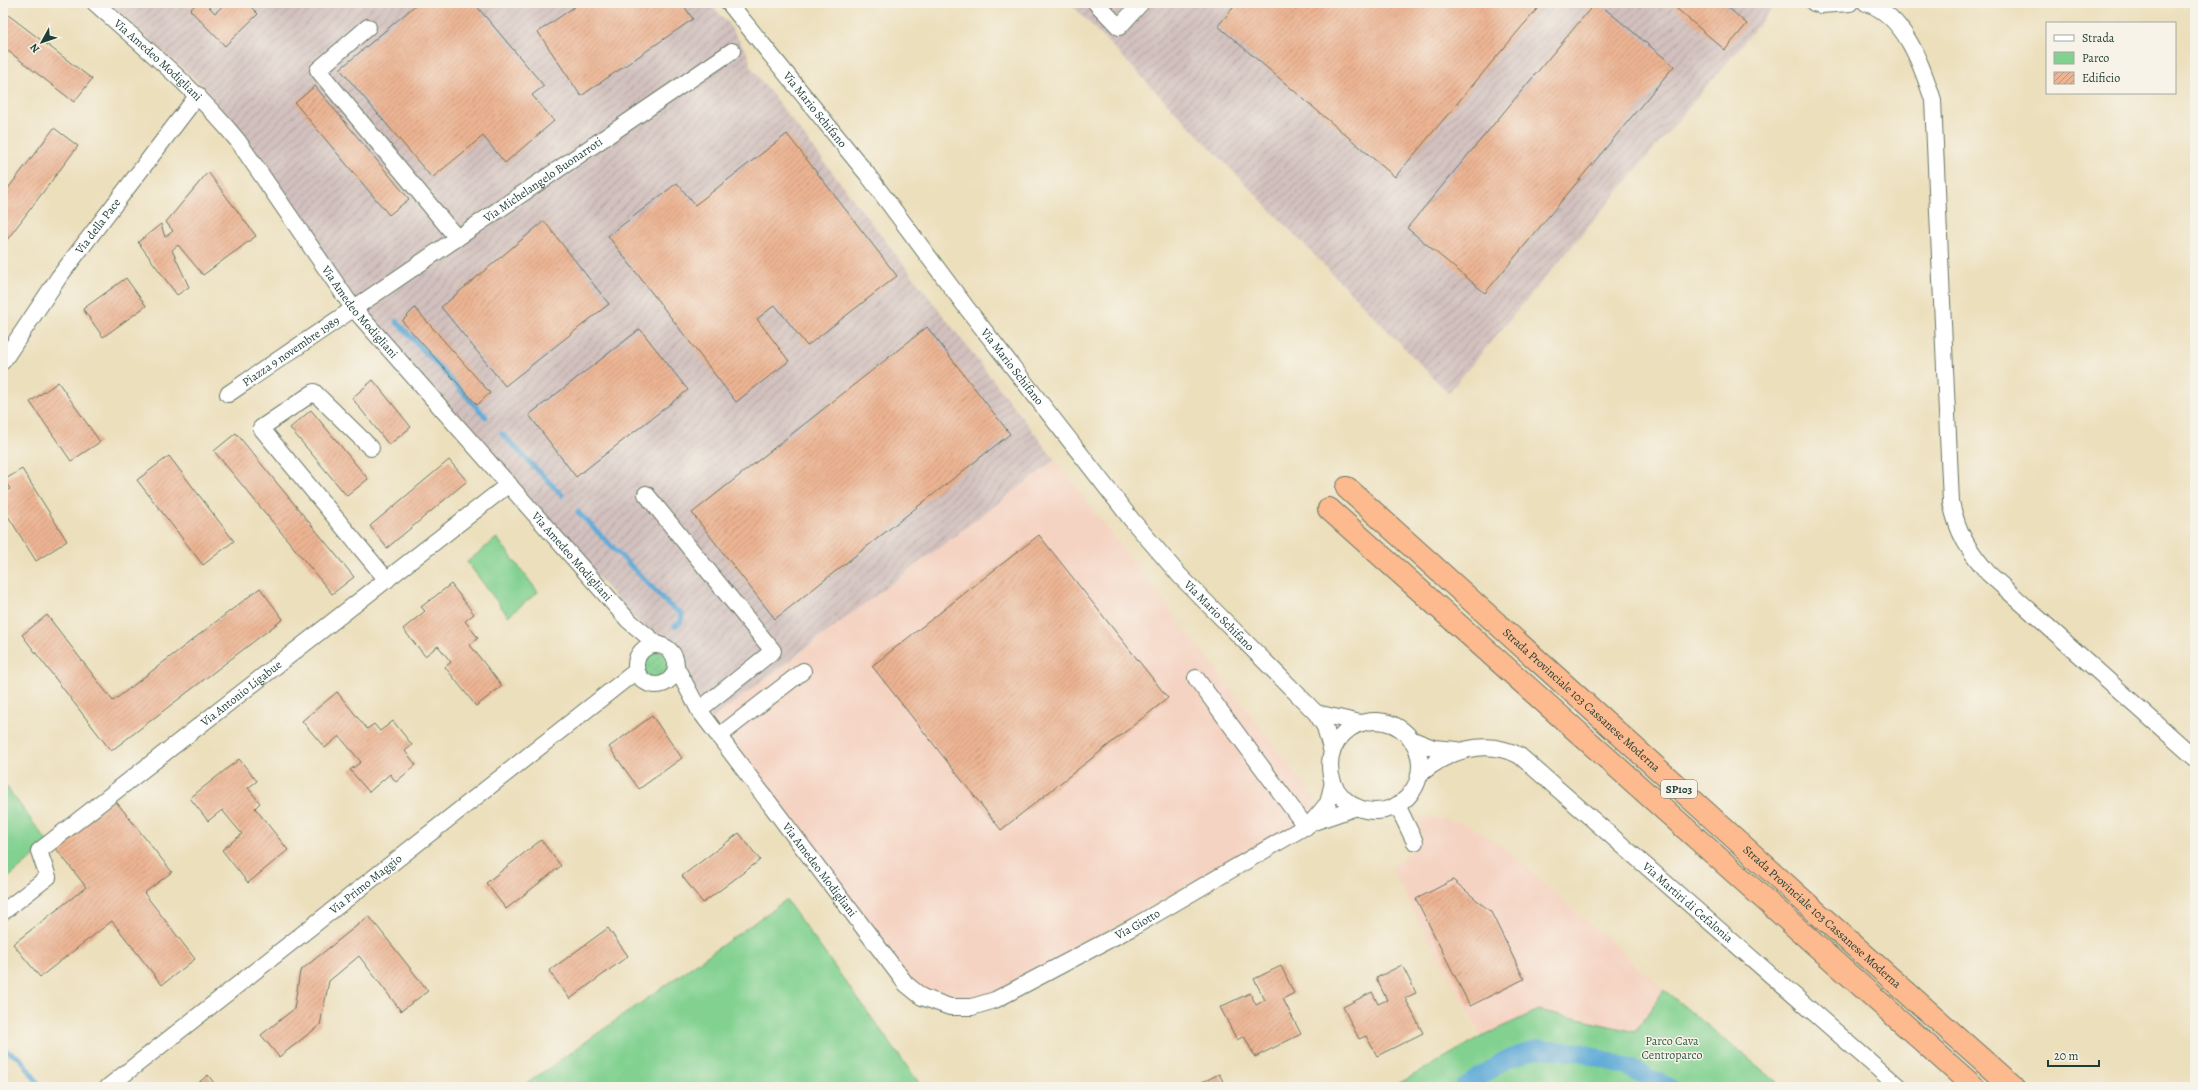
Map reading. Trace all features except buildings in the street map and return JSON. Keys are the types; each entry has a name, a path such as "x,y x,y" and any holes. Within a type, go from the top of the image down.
{"highway":[{"name":"Strada Provinciale 103 Cassanese Moderna","path":"1346,488 1805,902 2013,1087"},
{"name":"Strada Provinciale 103 Cassanese Moderna","path":"1329,509 1974,1087"}],"street":[{"name":"Via Amedeo Modigliani","path":"95,3 198,95 238,141 353,308 510,484 628,620 658,645"},
{"name":"Via Mario Schifano","path":"729,3 867,174 975,319 1130,519 1180,576 1316,713 1325,727 1332,752"},
{"path":"1096,3 1120,27 1141,3"},
{"path":"1814,3 1820,5 1850,3"},
{"path":"1866,3 1875,6 1890,17 1905,36 1920,60 1933,100 1951,502 1956,526 1970,551 1988,574 2195,758"},
{"path":"368,27 318,70 457,238"},
{"name":"Via Michelangelo Buonarroti","path":"353,308 732,51"},
{"name":"Via della Pace","path":"3,361 59,277 198,95"},
{"name":"Piazza 9 novembre 1989","path":"228,394 353,308"},
{"path":"371,448 314,392 261,428 387,580"},
{"name":"Via Antonio Ligabue","path":"3,912 48,877 39,851 510,484"},
{"path":"646,494 773,651 699,710"},
{"name":"Via Amedeo Modigliani","path":"628,620 639,654"},
{"path":"658,645 670,651 675,660 676,667 670,679 661,685 650,685 639,676 636,662 639,654 649,646 658,645"},
{"name":"Via Amedeo Modigliani","path":"676,667 699,710 906,984 929,1000 956,1007"},
{"path":"719,736 803,671"},
{"name":"Via Primo Maggio","path":"108,1087 623,682 639,676"},
{"path":"1196,678 1309,825"},
{"name":"Via Amedeo Modigliani","path":"661,685 681,695 699,710"},
{"path":"1316,713 1361,723 1374,721 1388,723 1400,729 1410,739 1417,753 1419,775 1411,792 1397,805 1376,811 1357,807 1344,799 1333,782 1330,768 1332,752 1343,734 1361,723"},
{"name":"Via Martiri di Cefalonia","path":"1410,739 1433,748 1464,751"},
{"name":"Via Martiri di Cefalonia","path":"1419,775 1445,756 1478,748 1505,748 1529,763 1899,1087"},
{"name":"Via Giotto","path":"1309,825 1328,804 1333,782"},
{"path":"1397,805 1415,842"},
{"name":"Via Giotto","path":"956,1007 978,1006 1018,989 1135,926 1309,825 1357,807"}],"shaded area":[{"path":"108,3 709,3 728,23 749,56 750,66 1055,460 712,719 680,666 678,654 671,646 660,640 633,617 361,309 244,139 204,87"},
{"path":"1070,3 1777,3 1448,393"},
{"path":"1055,460 1317,801 1307,818 990,997 965,1002 944,999 922,990 905,976 712,719"},
{"path":"1416,817 1443,819 1469,825 1503,847 1664,990 1636,1032 1540,1010 1482,1036 1391,869 1423,840"}],"green space":[{"path":"497,538 538,592 508,616 467,562"},
{"path":"656,651 666,655 670,665 666,675 656,679 646,675 642,665 646,655"},
{"path":"3,782 49,844 3,882"},
{"path":"786,900 922,1087 522,1087"},
{"name":"Parco Cava Centroparco","path":"1664,990 1783,1087 1393,1087 1482,1036 1539,1010 1635,1032"}],"waterway":[{"path":"396,321 486,417"},
{"path":"502,434 562,495"},
{"path":"578,512 669,605 682,614 681,622 675,626"},
{"path":"3,1049 20,1058 41,1087"},
{"path":"1464,1087 1505,1060 1537,1049 1581,1052 1629,1068 1669,1087"}]}
